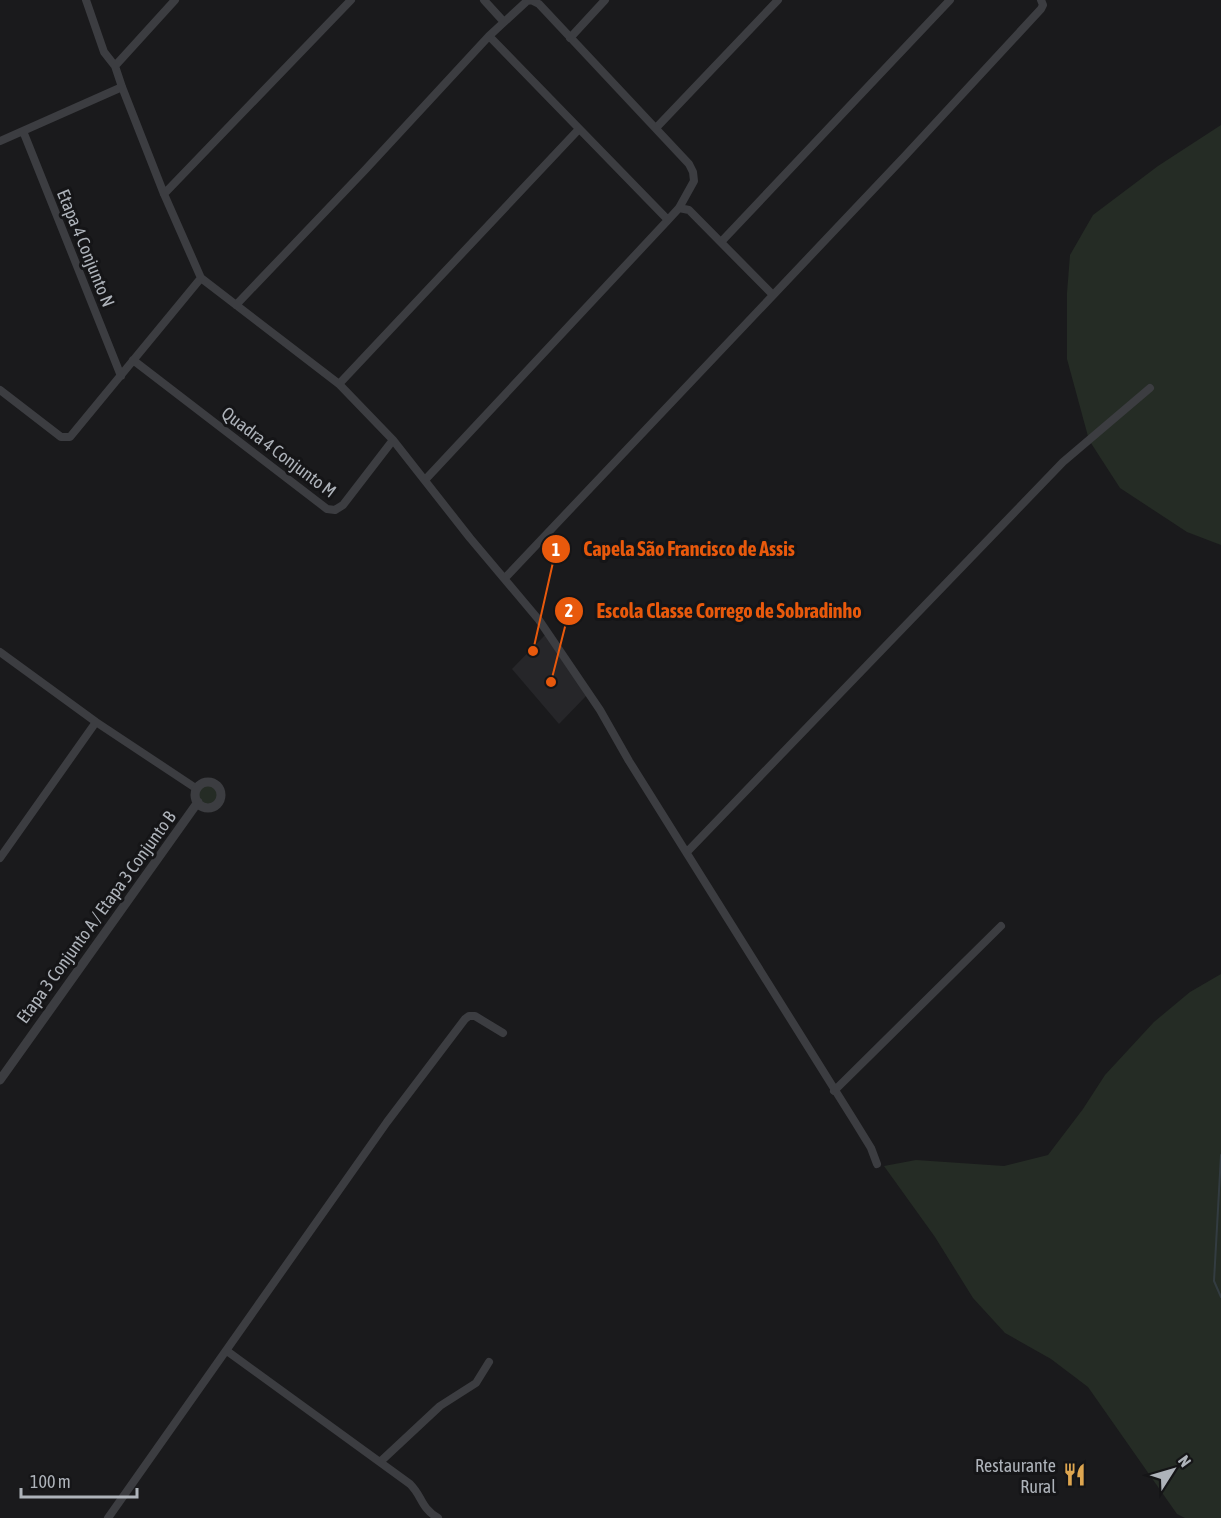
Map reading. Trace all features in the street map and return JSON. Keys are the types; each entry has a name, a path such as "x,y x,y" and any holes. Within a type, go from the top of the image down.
{"street":[{"path":"86,0 104,52 115,66 164,194 201,278 339,384 393,440 558,645 871,1148 877,1164"},
{"path":"115,66 175,0"},
{"path":"164,194 351,0"},
{"path":"484,0 504,22"},
{"path":"236,305 489,36 522,5 531,0 540,4 688,164 694,177 693,187 679,208 425,480"},
{"path":"570,38 605,0"},
{"path":"656,128 778,0"},
{"path":"721,242 950,0"},
{"path":"505,578 1041,9 1043,5 1041,0"},
{"path":"489,36 668,220"},
{"path":"0,141 122,87"},
{"path":"339,384 579,129"},
{"name":"Etapa 4 Conjunto N","path":"23,131 122,376"},
{"path":"679,208 689,210 773,295"},
{"path":"0,390 61,437 68,438 75,434 201,278"},
{"name":"Quadra 4 Conjunto M","path":"133,360 327,509 335,510 343,505 393,440"},
{"path":"687,852 1063,462 1150,388"},
{"path":"0,652 96,722 197,789"},
{"path":"0,858 96,722"},
{"path":"209,782 218,787 221,796 216,804 207,807 198,802 197,789 200,785 209,782"},
{"name":"Etapa 3 Conjunto A / Etapa 3 Conjunto B","path":"0,1080 198,802"},
{"path":"834,1091 1001,926"},
{"path":"108,1518 387,1122 467,1017 475,1016 503,1033"},
{"path":"227,1351 410,1484 423,1506 438,1518"},
{"path":"380,1462 440,1406 476,1383 489,1362"}],"shaded area":[{"path":"1221,125 1221,545 1187,532 1120,488 1089,440 1067,359 1067,293 1070,255 1093,215 1158,166"},
{"path":"546,634 587,695 559,724 512,669"},
{"path":"208,785 215,788 218,795 215,802 208,805 201,802 198,795 201,788"},
{"path":"1221,974 1221,1518 1185,1518 1177,1514 1088,1387 1051,1359 1005,1333 973,1298 935,1237 884,1166 916,1160 1004,1166 1048,1155 1083,1109 1105,1075 1154,1022 1190,992"}],"waterway":[{"path":"1221,1155 1214,1281 1221,1297"}],"place":[{"name":"Capela São Francisco de Assis","path":"533,651"},
{"name":"Escola Classe Corrego de Sobradinho","path":"551,682"},
{"name":"Restaurante Rural","path":"1074,1475"}]}
